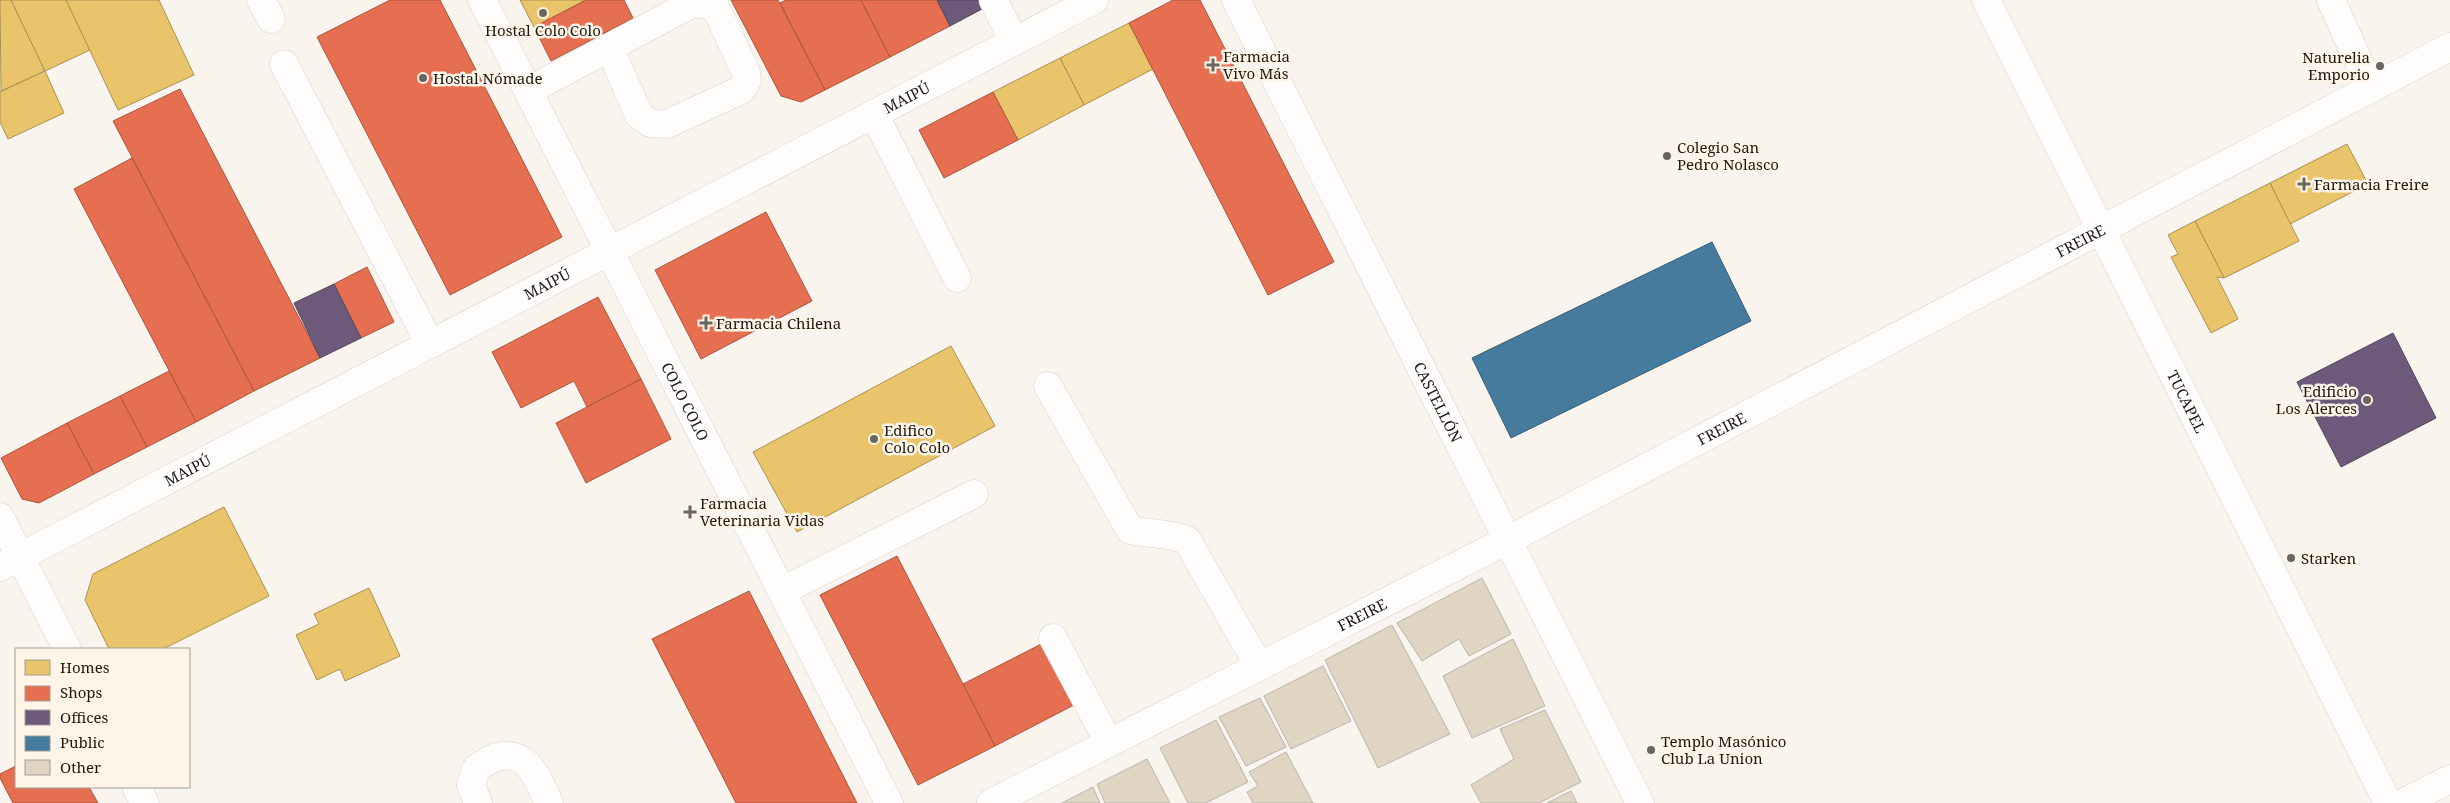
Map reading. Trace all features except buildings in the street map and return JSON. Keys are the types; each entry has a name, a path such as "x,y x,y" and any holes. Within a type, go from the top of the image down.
{"main road":[{"name":"COLO COLO","path":"482,0 889,803"},
{"path":"993,0 1014,41"},
{"name":"MAIPÚ","path":"10,562 1094,0"},
{"name":"CASTELLÓN","path":"1236,0 1640,803"},
{"name":"TUCAPEL","path":"1986,0 2388,803"},
{"path":"2331,0 2371,89"},
{"path":"528,91 610,49 692,3 705,3 715,6 746,73 747,81 741,90 667,124 650,123 639,115 610,49"},
{"name":"FREIRE","path":"992,803 1508,540 2450,47"},
{"path":"284,64 430,344"},
{"path":"874,114 957,278"},
{"path":"1048,386 1130,530 1149,534 1174,535 1188,540 1259,666"},
{"path":"782,591 974,494"},
{"path":"0,517 10,562 66,648"},
{"path":"1053,638 1109,743"},
{"path":"478,803 471,785 476,769 496,757 518,758 531,767 549,803"},
{"path":"2403,803 2450,778"},
{"path":"137,788 145,803"}],"place":[{"name":"Hostal Colo Colo","path":"543,13"},
{"name":"Farmacia Vivo Más","path":"1213,65"},
{"name":"Naturelia Emporio","path":"2380,66"},
{"name":"Hostal Nómade","path":"423,78"},
{"name":"Colegio San Pedro Nolasco","path":"1667,156"},
{"name":"Farmacia Freire","path":"2304,184"},
{"name":"Farmacia Chilena","path":"706,323"},
{"name":"Edificio Los Alerces","path":"2367,400"},
{"name":"Edifico Colo Colo","path":"874,439"},
{"name":"Farmacia Veterinaria Vidas","path":"690,512"},
{"name":"Starken","path":"2291,558"},
{"name":"Templo Masónico Club La Union","path":"1651,750"}]}
